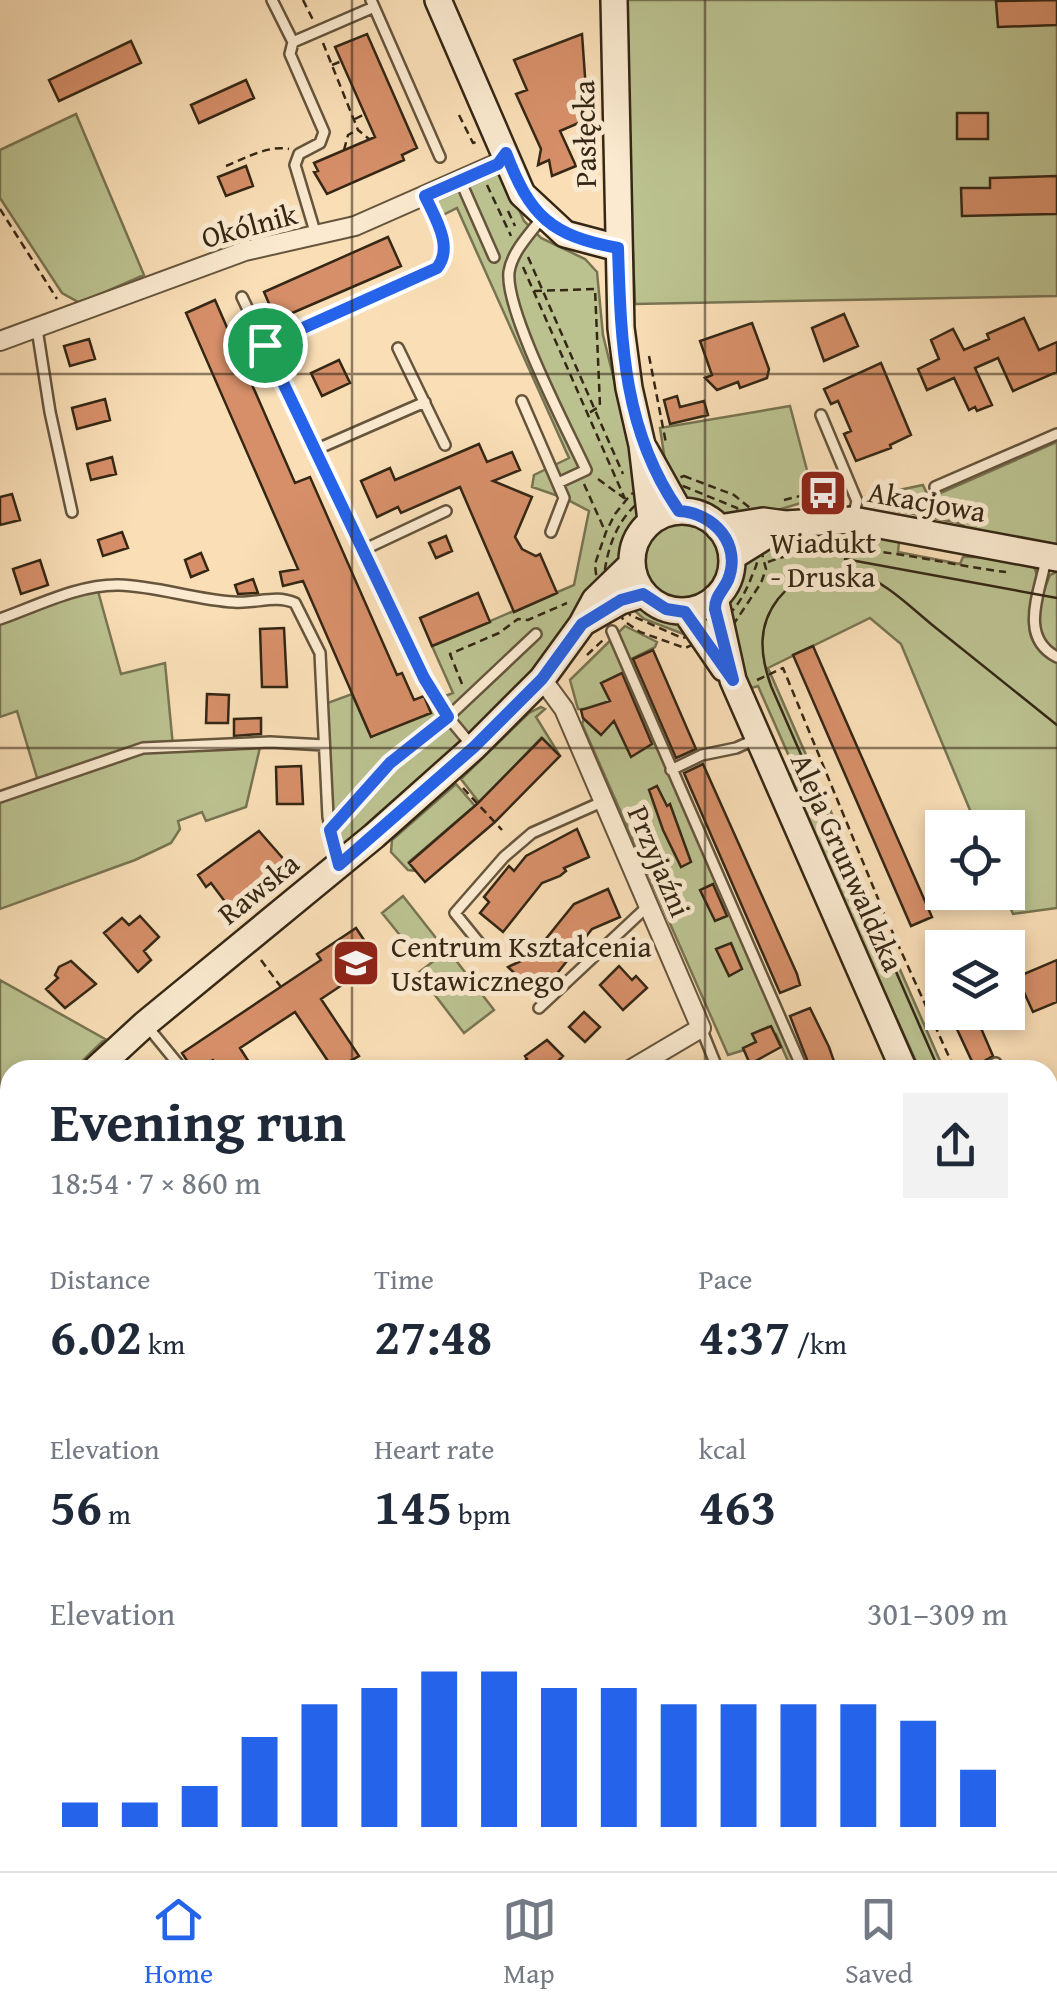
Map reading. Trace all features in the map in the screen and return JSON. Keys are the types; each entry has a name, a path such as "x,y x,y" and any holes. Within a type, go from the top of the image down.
{"street":[{"path":"438,0 522,194 564,234 618,248"},
{"name":"Pasłęcka","path":"614,0 624,360 679,511"},
{"name":"Okólnik","path":"0,341 245,251 355,226 498,164 506,153"},
{"name":"Pasłęcka","path":"642,512 654,443"},
{"name":"Akacjowa","path":"719,528 783,513 849,509 1049,563"},
{"path":"679,511 706,517 719,528 732,557 730,576 715,598 685,612 666,609 643,594 631,565 642,512 679,511"},
{"name":"Akacjowa","path":"732,557 783,513"},
{"name":"Rawska","path":"106,1060 474,747 542,679 576,613 631,565"},
{"name":"Rawska","path":"576,613 643,594"},
{"name":"Aleja Grunwaldzka","path":"715,598 758,738 900,1060"},
{"name":"Aleja Grunwaldzka","path":"685,612 741,682"},
{"name":"Przyjaźni","path":"542,679 564,710 701,1028"},
{"path":"647,1060 701,1028"}],"lane":[{"path":"272,0 294,42"},
{"path":"316,235 296,176 299,154 320,142 324,132 290,54 294,42 372,4 440,157"},
{"path":"460,180 494,257"},
{"path":"265,345 437,268 445,247 425,196"},
{"path":"543,217 522,243 510,267 511,301 582,471 558,483"},
{"path":"242,297 424,678 448,717 474,747"},
{"path":"37,329 72,512"},
{"path":"398,348 445,445"},
{"path":"522,401 564,498 551,532"},
{"path":"315,450 425,402"},
{"path":"821,415 857,500 849,509"},
{"path":"934,487 1057,434"},
{"path":"363,550 446,512"},
{"path":"1049,563 1034,628 1044,648 1057,657"},
{"path":"0,620 78,591 119,585 220,601 280,598 295,603 320,653 330,830 339,865"},
{"path":"612,632 799,1060"},
{"path":"330,830 390,763 448,717 536,634"},
{"path":"672,770 702,754 736,748 758,738"},
{"path":"0,796 143,748 270,742 324,746"},
{"path":"485,950 455,912 504,857 532,833 604,801"},
{"path":"539,1008 648,906"},
{"path":"145,1024 174,1060"},
{"name":"Przyjaźni","path":"701,1028 714,1060"}],"path":[{"path":"342,61 330,66 358,130 369,139"},
{"path":"354,120 365,114"},
{"path":"459,115 473,143 477,141 478,151"},
{"path":"344,150 348,134 358,130"},
{"path":"226,166 284,147 299,154"},
{"path":"487,181 494,186"},
{"path":"502,197 624,477"},
{"path":"0,210 68,317"},
{"path":"588,413 600,406 595,289 534,291 625,499"},
{"path":"649,356 654,443"},
{"path":"582,471 625,499"},
{"path":"582,471 606,532"},
{"path":"675,478 684,476 734,495 750,508"},
{"path":"632,494 642,512"},
{"path":"783,513 808,494 849,509"},
{"path":"588,584 596,574 606,532 625,499"},
{"path":"758,566 803,552 838,547 961,567 1049,563"},
{"path":"898,547 962,560"},
{"path":"471,695 457,675 450,654 499,633 518,620 576,613"},
{"path":"731,628 734,641"},
{"path":"584,658 612,632"},
{"path":"741,682 783,668 950,1060"},
{"path":"464,789 502,830"},
{"path":"256,954 281,987"}],"green space":[{"path":"623,0 1057,0 1057,296 635,304"},
{"path":"76,114 144,275 80,303 62,293 0,198 0,150"},
{"path":"498,163 524,221 541,238 585,259 597,272 603,335 642,494 641,520 631,534 623,559 528,682 337,856 328,817 322,705 352,694 371,737 427,703 453,693 432,646 574,585 589,511 532,487 534,475 569,458 457,208 435,219 425,196"},
{"path":"790,406 812,489 811,500 771,512 717,517 686,501 667,474 660,428"},
{"path":"1057,442 1057,544 971,531 959,523 868,505 866,497 923,485 929,498"},
{"path":"681,522 696,525 708,534 717,546 717,576 708,588 696,597 681,600 666,597 654,588 645,576 642,561 645,546 654,534 666,525"},
{"path":"867,532 899,542 898,552 960,564 963,557 1004,557 1034,567 1036,592 1029,627 1041,651 1057,662 1057,908 1013,914 1011,910 1025,910 1025,810 970,810 901,644 870,618 768,668 940,1060 915,1060 786,777 796,772 758,686 748,689 725,600 740,564 769,543 800,533"},
{"path":"1057,572 1057,652 1043,636 1039,616 1050,575"},
{"path":"96,584 121,674 165,663 173,746 261,743 246,807 206,821 202,812 178,821 180,829 171,843 0,909 0,795 38,781 17,711 0,717 0,619"},
{"path":"627,604 645,606 676,619 686,635 644,619"},
{"path":"625,626 657,642 655,647 625,662 799,1060 788,1060 776,1034 772,1035 768,1027 753,1034 756,1042 728,1055 582,724 590,717 587,709 578,709 570,680"},
{"path":"545,709 536,717 560,756 541,738 481,805 461,779 529,713"},
{"path":"456,784 481,813 470,810 409,862 416,871 408,870 391,852 392,840"},
{"path":"403,896 436,938 416,955 382,913"},
{"path":"448,950 494,1010 464,1033 418,973"},
{"path":"0,980 105,1039 83,1060 0,1060"}],"building":[{"path":"1057,0 1057,25 998,27 996,1"},
{"path":"367,34 417,148 402,155 404,160 327,194 314,172 318,171 314,163 375,137 335,47"},
{"path":"582,34 588,119 560,131 576,166 552,176 549,160 538,165 541,149 516,94 527,90 514,60"},
{"path":"131,41 141,63 59,101 49,80"},
{"path":"246,80 254,98 199,123 191,105"},
{"path":"957,113 988,113 988,139 957,139"},
{"path":"246,166 253,186 226,196 218,177"},
{"path":"1057,176 1057,214 962,216 961,188 990,188 990,178"},
{"path":"388,237 401,266 276,320 264,292"},
{"path":"215,300 295,483 310,477 397,675 402,673 414,700 424,696 431,713 371,737 303,581 283,586 280,572 298,569 186,313"},
{"path":"844,314 858,346 824,361 812,328"},
{"path":"1024,318 1039,350 1057,342 1057,372 1013,391 998,358 975,368 992,405 977,411 975,407 969,410 954,378 927,390 918,369 939,359 931,340 953,329 964,350 989,339 987,334"},
{"path":"752,323 769,369 767,378 740,388 738,382 717,390 705,378 712,375 700,341"},
{"path":"89,339 95,359 70,366 64,346"},
{"path":"339,360 350,383 322,396 311,373"},
{"path":"881,363 911,435 890,445 891,448 856,461 844,434 851,431 838,401 831,404 824,389"},
{"path":"677,396 680,407 704,401 708,415 670,424 664,400"},
{"path":"105,399 110,420 77,429 72,408"},
{"path":"479,444 487,462 512,452 520,470 493,481 532,497 515,537 522,549 540,554 557,593 514,612 460,487 401,513 398,507 377,517 361,481 390,468 395,480"},
{"path":"112,457 116,474 91,480 87,464"},
{"path":"12,494 20,520 0,525 0,497"},
{"path":"122,532 128,548 103,556 98,540"},
{"path":"446,536 452,551 436,558 429,543"},
{"path":"201,553 208,570 191,577 185,560"},
{"path":"40,560 48,585 21,594 13,569"},
{"path":"253,579 258,593 238,594 235,585"},
{"path":"478,593 490,622 432,646 420,618"},
{"path":"284,628 287,687 262,687 260,629"},
{"path":"813,646 925,901 925,910 932,917 911,926 793,655"},
{"path":"653,650 696,749 676,758 633,659"},
{"path":"622,673 652,744 631,757 614,721 601,735 583,718 581,710 610,701 601,683"},
{"path":"207,694 229,695 228,723 206,723"},
{"path":"261,718 261,734 234,736 234,719"},
{"path":"542,738 560,756 495,822 425,882 409,863 477,804"},
{"path":"703,764 797,974 800,985 780,993 684,773"},
{"path":"301,766 303,804 277,804 276,767"},
{"path":"657,786 667,806 670,804 691,862 681,867 649,790"},
{"path":"577,829 589,857 542,883 503,932 480,913 489,902 484,897 509,866 514,871 526,856"},
{"path":"259,831 294,871 235,915 211,883 206,887 198,875"},
{"path":"713,884 727,916 715,921 700,890"},
{"path":"608,889 620,917 592,929 541,994 538,987 532,990 508,967 532,956 574,904"},
{"path":"140,916 159,937 144,951 151,960 138,972 104,933 122,918 129,925"},
{"path":"356,928 378,961 321,999 359,1056 352,1060 327,1060 295,1012 240,1048 248,1060 187,1060 182,1053 321,960 317,954"},
{"path":"731,943 742,969 729,976 716,949"},
{"path":"1057,960 1057,1002 1033,1012 1025,994 1025,974"},
{"path":"71,961 96,984 65,1008 46,989 58,978 55,975 59,967"},
{"path":"619,966 647,988 623,1010 600,985"},
{"path":"810,1008 834,1060 807,1060 790,1016"},
{"path":"584,1012 600,1027 585,1042 569,1027"},
{"path":"771,1026 781,1047 757,1060 748,1060 743,1048 756,1042 752,1034"},
{"path":"957,1030 982,1030 993,1056 971,1060"},
{"path":"547,1040 563,1056 559,1060 526,1060 525,1056"}],"tram line":[{"path":"845,559 1057,598"},
{"path":"935,1060 771,686 762,641 766,620 785,591 803,579 833,570 854,572 877,581 898,596 1057,725"}],"place":[{"name":"Wiadukt - Druska","path":"823,493"},
{"name":"Centrum Kształcenia Ustawicznego","path":"356,963"}],"route":[{"path":"506,153 522,194 543,217 564,234 618,248 624,360 642,445 679,511 706,517 719,528 730,547 730,576 715,598 715,609 733,680 685,612 658,606 643,594 621,600 582,624 542,679 474,747 339,865 330,830 390,763 448,717 424,678 265,345 437,268 445,247 425,196 498,164 506,153"}]}
